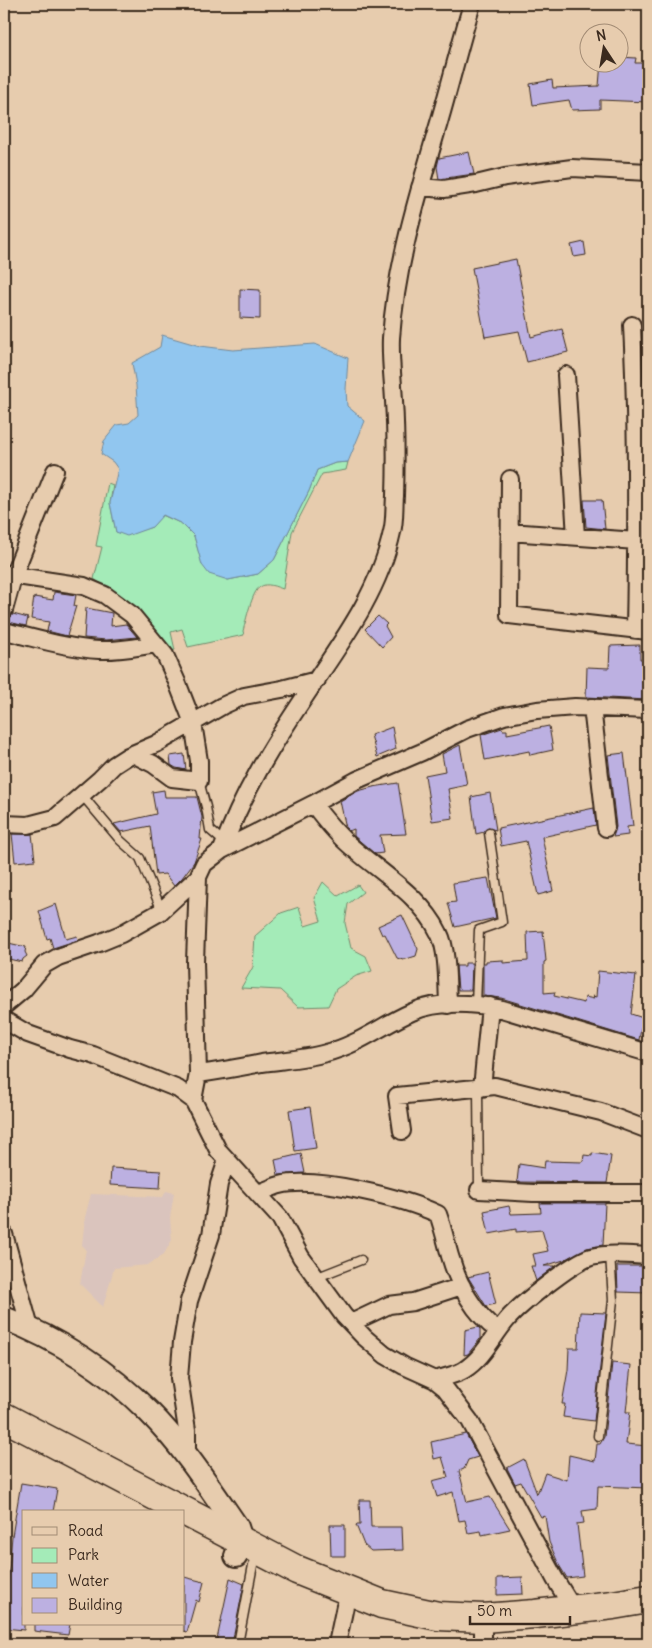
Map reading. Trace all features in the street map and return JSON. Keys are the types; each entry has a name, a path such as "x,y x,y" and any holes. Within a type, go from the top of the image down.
{"highway":[{"path":"4,1417 166,1510"},
{"path":"4,1438 142,1510"},
{"path":"185,1521 320,1598 398,1624 452,1634 483,1632 574,1610 648,1599"},
{"path":"185,1530 243,1554 297,1570 382,1604 438,1616 483,1632 507,1635 648,1617"}],"street":[{"path":"223,846 232,822 261,765 333,656 367,600 383,564 393,530 396,429 391,339 398,275 457,51 472,4"},
{"path":"420,188 444,189 505,177 572,168 648,172"},
{"path":"510,479 509,615 642,630 637,541 636,409 632,324"},
{"path":"566,376 576,537"},
{"path":"4,610 9,574 56,471"},
{"path":"509,532 637,541"},
{"path":"9,574 84,586 105,595 132,615 165,655 193,723 199,761 199,781 172,778 153,764 133,754"},
{"path":"4,631 64,645 99,650 124,649 156,644"},
{"path":"4,824 28,825 55,818 114,765 133,754 156,744 244,696 316,680"},
{"path":"592,708 606,828"},
{"path":"4,1006 23,990 44,965 58,956 121,934 162,910 198,877 204,864 223,846 313,804 357,780 422,752 467,729 504,716 537,710 592,708 648,710"},
{"path":"313,804 345,842 374,864 429,914 440,934 445,957 448,1005"},
{"path":"193,1100 198,1074 195,962 198,877"},
{"path":"198,1074 326,1053 348,1046 412,1012 448,1005 483,1005 558,1025 623,1047 648,1053"},
{"path":"480,1088 483,1005"},
{"path":"4,1020 28,1034 70,1050 92,1055 178,1089 193,1100 218,1150 280,1218 301,1257 315,1278 351,1323 364,1337 385,1354 404,1366 435,1380 445,1388 470,1421 555,1579 574,1610"},
{"path":"402,1131 397,1096 495,1086 601,1112 648,1130"},
{"path":"187,1458 187,1430 179,1378 182,1342 189,1301 211,1235 219,1184 227,1160"},
{"path":"258,1193 280,1185 296,1183 325,1185 418,1204 438,1214 457,1277 486,1322 498,1331"},
{"path":"479,1190 533,1193 648,1193"},
{"path":"4,1234 30,1328"},
{"path":"435,1380 463,1371 481,1357 506,1320 522,1304 574,1266 590,1258 610,1254 648,1256"},
{"path":"351,1323 389,1305 413,1302 462,1286"},
{"path":"4,1318 30,1328 83,1358 112,1379 150,1413 187,1458 237,1527 243,1554"},
{"path":"337,1644 345,1606"}],"lane":[{"path":"199,781 210,830 223,846"},
{"path":"82,795 120,840 140,858 162,910"},
{"path":"483,1005 479,930 502,922 489,833"},
{"path":"479,1190 480,1088"},
{"path":"598,1436 613,1300 610,1254"},
{"path":"315,1278 361,1260"},
{"path":"238,1644 243,1554"}],"shaded area":[{"path":"166,1191 174,1193 170,1218 172,1240 164,1254 148,1265 114,1268 103,1307 80,1284 86,1249 82,1245 85,1217 91,1194 163,1197"}],"green space":[{"path":"348,462 346,470 322,474 292,532 283,589 266,585 257,590 254,594 243,631 244,635 188,647 182,629 171,632 175,650 169,652 154,630 136,611 94,579 102,547 96,546 108,483 113,485 110,503 116,532 142,530 152,527 162,515 182,524 194,536 202,564 228,580 258,574 274,560 309,491 317,470 335,463"},
{"path":"323,882 338,896 358,885 363,892 348,904 345,923 351,948 366,956 372,971 356,976 336,989 328,1006 298,1007 280,990 241,988 253,967 255,936 281,913 299,907 305,926 321,921 314,898"}],"water":[{"path":"162,335 200,346 233,350 315,344 348,358 347,406 365,421 348,462 335,463 317,470 309,491 274,560 258,574 228,580 209,574 202,565 194,536 182,524 163,515 152,527 127,536 116,532 110,503 118,469 113,462 101,454 104,441 117,425 129,423 138,415 132,363 160,347"}],"building":[{"path":"630,58 636,58 635,63 648,63 648,102 600,100 600,109 572,110 569,100 533,105 530,84 552,80 553,88 599,86 600,72 630,72"},
{"path":"469,152 474,174 439,179 437,167 439,158"},
{"path":"584,242 586,255 574,257 571,245"},
{"path":"516,259 531,337 562,329 568,352 527,362 519,331 485,337 472,268"},
{"path":"240,289 260,290 260,319 240,318"},
{"path":"584,500 602,500 605,529 586,527"},
{"path":"54,592 76,595 74,606 76,606 67,636 47,631 49,622 31,619 34,597 53,600"},
{"path":"86,608 112,613 111,626 126,624 137,637 106,640 84,638"},
{"path":"13,614 28,618 26,626 4,621"},
{"path":"378,616 387,624 385,626 391,637 382,647 365,629"},
{"path":"640,645 640,659 648,659 648,700 586,697 587,667 609,668 610,646"},
{"path":"549,726 553,750 530,755 529,751 485,760 481,735 502,728 507,730 507,734"},
{"path":"392,727 396,749 377,757 371,735"},
{"path":"460,745 467,785 448,789 453,818 432,821 425,775 445,771 442,754"},
{"path":"624,753 633,826 627,827 628,835 613,837 616,827 608,755"},
{"path":"184,754 186,770 171,765 170,756"},
{"path":"398,783 406,834 380,835 383,853 375,854 354,836 354,829 349,831 346,828 340,801 358,791"},
{"path":"164,790 165,797 197,797 202,817 200,839 202,839 194,862 174,886 165,874 156,875 150,826 121,832 114,824 156,814 152,792"},
{"path":"490,793 496,830 488,828 484,832 476,834 471,797"},
{"path":"594,808 596,825 542,837 553,891 538,895 526,841 501,846 498,828"},
{"path":"12,834 32,834 35,860 15,862"},
{"path":"488,878 496,918 455,927 448,903 456,902 453,883"},
{"path":"56,904 66,939 77,936 78,940 53,948 50,938 47,939 39,911"},
{"path":"402,915 418,949 416,956 403,960 397,958 385,934 382,935 378,926"},
{"path":"543,931 546,961 544,962 544,993 555,992 554,996 584,1003 585,997 594,999 593,996 596,997 598,971 636,975 631,1014 643,1018 639,1040 501,998 483,996 483,963 486,963 486,961 503,960 503,963 528,961 527,932"},
{"path":"4,942 26,947 25,952 27,956 22,962 4,958"},
{"path":"465,963 472,963 471,990 458,990 456,966 465,966"},
{"path":"310,1107 316,1148 295,1151 289,1110"},
{"path":"592,1153 611,1156 607,1183 517,1182 519,1164 544,1168 545,1161 583,1162 584,1155 592,1156"},
{"path":"301,1154 305,1173 278,1175 275,1160"},
{"path":"111,1168 161,1171 160,1188 110,1185"},
{"path":"540,1203 605,1203 603,1245 587,1248 564,1260 544,1266 555,1266 536,1281 531,1266 536,1266 533,1254 548,1251 542,1230 516,1232 516,1229 489,1234 484,1211 509,1206 511,1214 541,1213"},
{"path":"617,1266 648,1266 648,1293 618,1292"},
{"path":"488,1272 496,1304 486,1306 468,1277"},
{"path":"580,1312 606,1313 594,1421 563,1417 565,1404 562,1404 568,1370 569,1348 578,1348"},
{"path":"478,1327 480,1329 480,1339 468,1354 464,1355 465,1330"},
{"path":"612,1363 631,1365 626,1412 630,1412 626,1444 648,1446 648,1488 598,1486 597,1509 582,1511 584,1523 577,1524 583,1576 567,1578 549,1542 545,1516 541,1517 521,1482 515,1484 507,1468 524,1459 537,1494 545,1473 567,1480 569,1455 595,1461 597,1444 600,1444 604,1437"},
{"path":"466,1434 478,1457 468,1460 464,1469 459,1471 467,1502 490,1497 510,1529 482,1535 481,1531 468,1533 465,1520 459,1521 453,1492 437,1497 432,1481 448,1477 442,1457 434,1459 431,1442"},
{"path":"21,1483 57,1489 53,1510 22,1510 22,1626 24,1626 24,1630 4,1628 12,1536"},
{"path":"359,1500 370,1500 371,1527 402,1527 403,1550 371,1551 364,1545 356,1525 360,1525"},
{"path":"330,1525 345,1525 345,1556 331,1556"},
{"path":"185,1577 204,1582 199,1602 196,1600 187,1632 184,1631"},
{"path":"522,1577 523,1594 497,1595 497,1578"},
{"path":"230,1578 244,1584 232,1644 216,1644"},
{"path":"34,1626 70,1626 68,1635 34,1631"}]}
